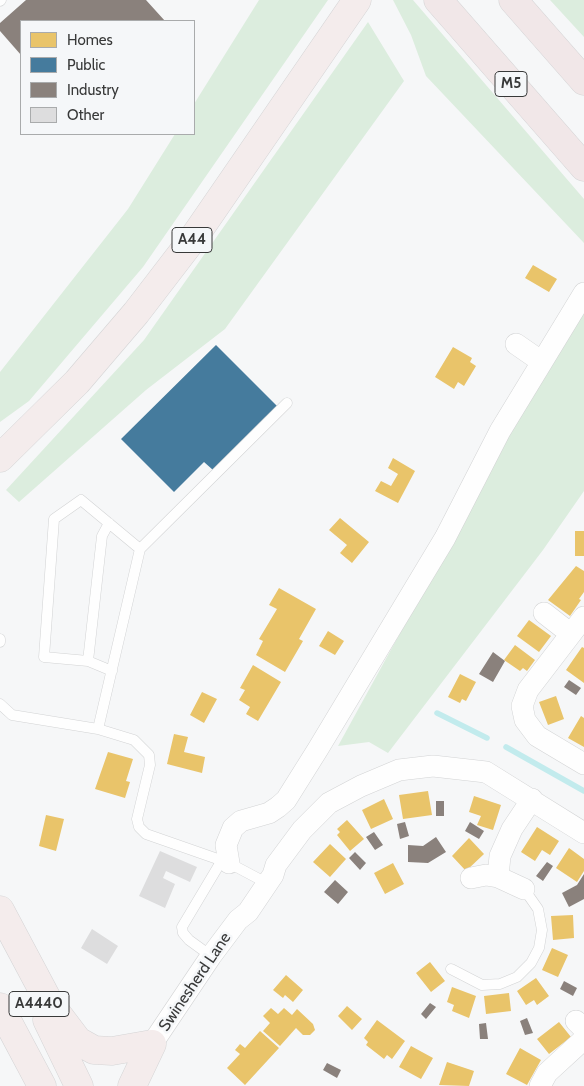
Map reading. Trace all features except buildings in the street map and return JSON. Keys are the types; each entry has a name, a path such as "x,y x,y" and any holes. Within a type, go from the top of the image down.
{"highway":[{"name":"A44","path":"0,458 77,382 136,313 192,240 357,0"},
{"name":"M5","path":"438,0 584,167"},
{"path":"513,0 584,81"},
{"path":"0,910 50,1004 78,1042 94,1050 112,1051 152,1044"},
{"name":"A4440","path":"0,922 79,1086"},
{"name":"A4440","path":"0,1007 42,1086"},
{"path":"132,1086 152,1044"}],"street":[{"path":"225,861 226,845 233,828 241,821 269,814 286,800 445,538 500,431 584,292"},
{"path":"516,344 542,362"},
{"path":"544,613 571,634"},
{"path":"584,617 528,690 522,706 525,720 537,736 584,764"},
{"name":"Swinesherd Lane","path":"238,920 242,908 261,880 276,865 302,830 329,803 399,770 434,766 486,772 584,833"},
{"path":"498,878 500,856 508,838 532,799"},
{"name":"Swinesherd Lane","path":"152,1044 211,956 238,920 248,912 273,875 276,865"},
{"path":"470,878 486,875 524,888"},
{"path":"540,1086 547,1073 581,1030"}],"lane":[{"path":"98,729 140,549 287,403"},
{"path":"112,670 88,661 44,657 54,518 80,500 140,549"},
{"path":"88,661 102,536 109,523"},
{"path":"0,704 12,715 98,729 134,740 149,755 150,766 137,819 139,827 146,834 225,861 261,880"},
{"path":"211,956 188,940 183,933 182,927 225,861"},
{"path":"451,969 464,978 482,985 491,985 517,978 531,963 539,948 542,930 538,909 524,888"}],"green space":[{"path":"259,0 328,0 143,267 29,401 0,422 0,372 128,209 174,135 195,135 195,102"},
{"path":"393,0 413,0 584,199 584,243 426,76 411,35"},
{"path":"550,0 584,0 584,37"},
{"path":"368,22 404,81 225,329 146,390 19,502 6,490 144,340"},
{"path":"584,309 584,491 543,550 388,753 369,742 338,746 509,435"}],"waterway":[{"path":"437,713 487,738"},
{"path":"506,747 584,791"}]}
